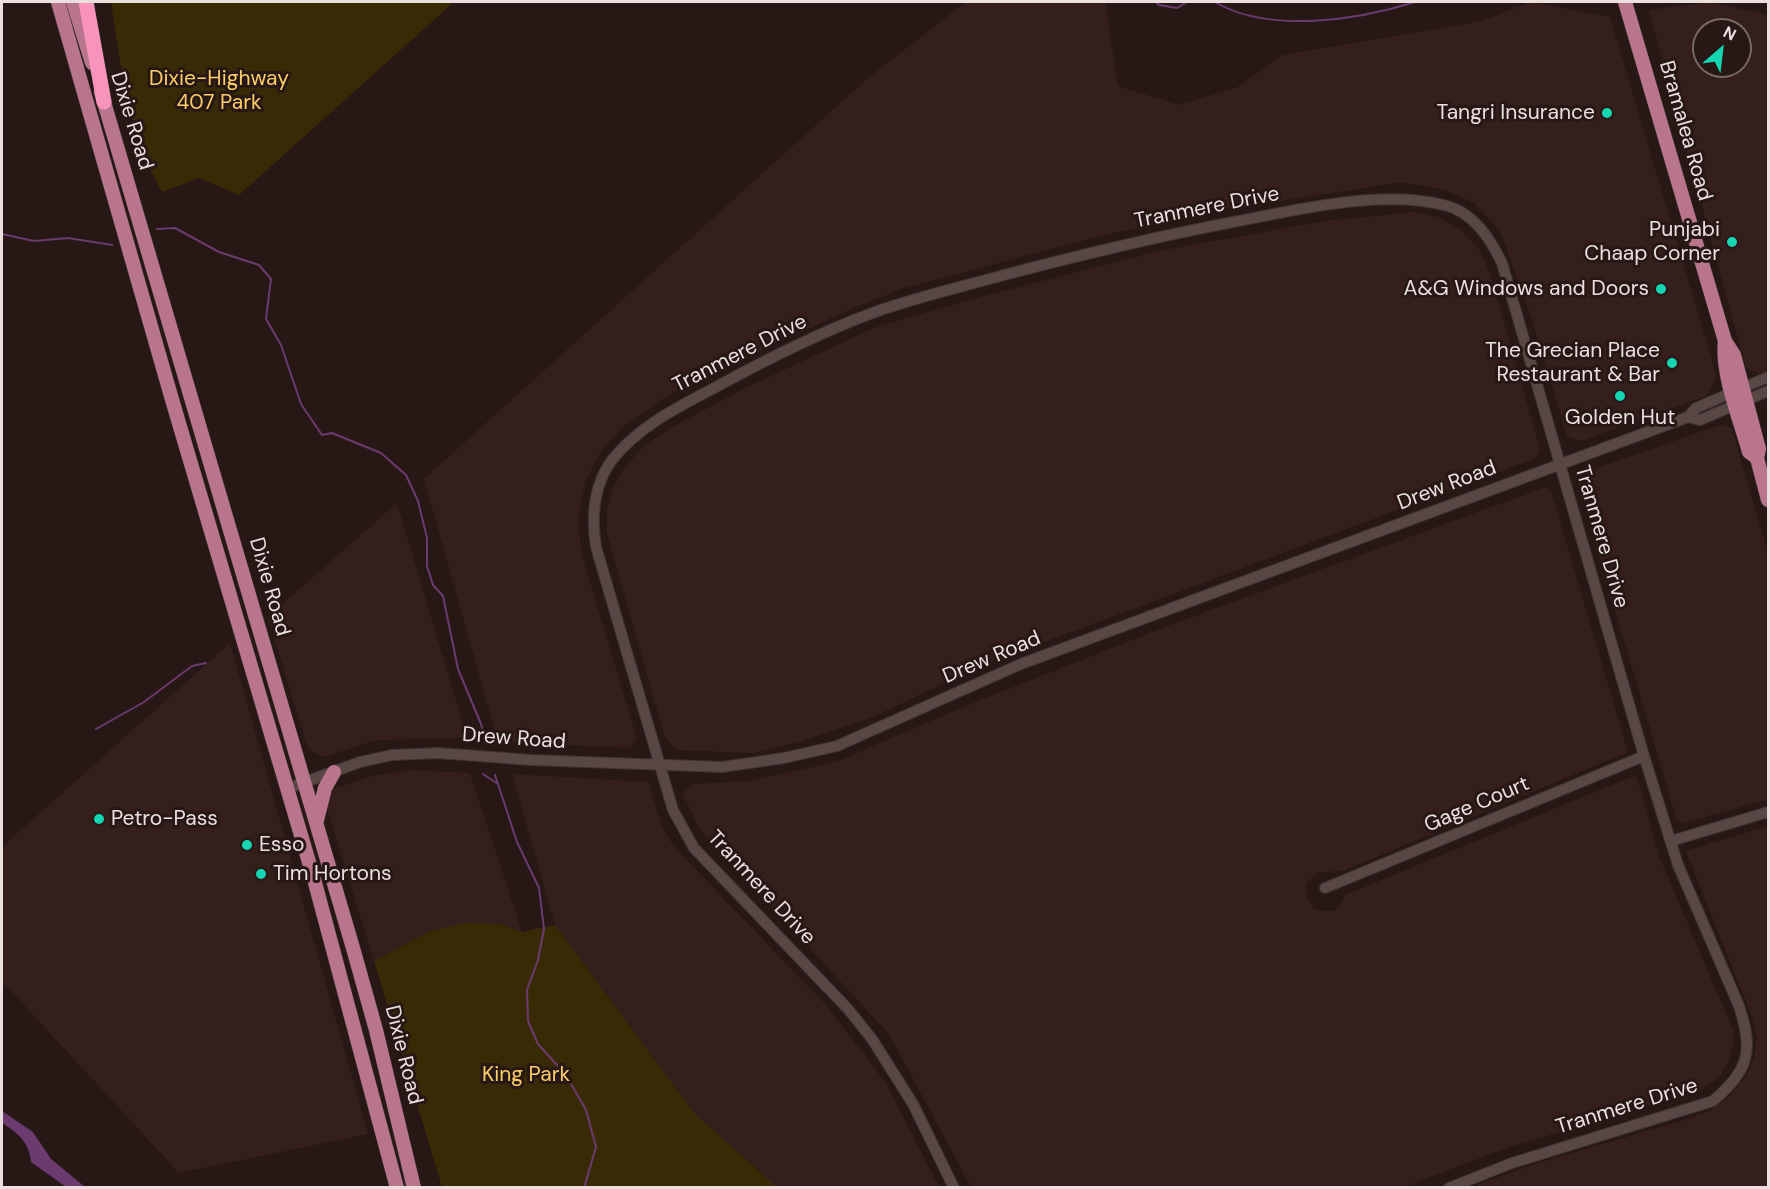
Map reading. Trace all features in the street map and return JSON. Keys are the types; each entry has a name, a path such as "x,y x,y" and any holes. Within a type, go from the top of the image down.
{"highway":[{"path":"86,2 104,102"}],"main road":[{"name":"Dixie Road","path":"58,2 314,879 397,1188"},
{"name":"Dixie Road","path":"73,2 376,1030 414,1188"},
{"name":"Bramalea Road","path":"1624,2 1725,341 1723,357 1759,449 1757,458 1768,500"},
{"path":"316,822 325,788 334,772"}],"street":[{"name":"Tranmere Drive","path":"954,1188 913,1104 872,1039 848,1009 694,848 673,810 596,547 593,525 599,482 612,461 629,442 667,413 796,346 874,313 928,295 1113,246 1202,228 1353,203 1392,199 1447,205 1484,229 1502,263 1644,756 1678,865 1747,1028 1748,1048 1743,1069 1729,1087 1713,1101 1512,1163 1449,1188"},
{"name":"Drew Road","path":"1740,396 1768,377"},
{"name":"Drew Road","path":"286,789 392,755 438,753 659,766 722,767 783,758 837,746 1021,664 1688,417 1696,408 1768,391"},
{"name":"Gage Court","path":"1324,888 1644,756"},
{"path":"1671,841 1768,813"}],"shaded area":[{"path":"966,2 1105,2 1118,86 1179,105 1238,87 1282,55 1482,21 1531,2 1610,17 1717,377 1706,396 1581,441 1567,436 1531,317 1500,230 1473,202 1445,190 1401,182 1212,212 1100,236 901,289 844,312 672,393 621,428 601,451 585,482 578,517 581,552 637,739 630,748 498,742 424,479 867,79"},
{"path":"1710,2 1768,15 1768,369 1760,374 1746,368 1649,10"},
{"path":"1414,212 1438,217 1461,230 1479,249 1490,273 1540,449 1536,458 978,667 871,718 802,741 753,753 678,750 665,738 607,534 607,511 613,488 624,468 644,446 669,429 741,390 876,327 988,295 1159,251 1325,221"},
{"path":"1723,424 1732,429 1768,553 1768,799 1684,823 1677,820 1576,478 1577,475"},
{"path":"1546,487 1551,491 1628,752 1345,870 1317,873 1307,883 1306,896 1313,908 1319,911 1333,911 1339,907 1345,895 1636,775 1659,856 1733,1030 1733,1046 1729,1061 1721,1075 1709,1085 1695,1092 1509,1147 1404,1187 971,1187 889,1034 700,830 683,794 692,784 748,781 836,762 973,703 1165,627"},
{"path":"397,503 467,738 376,740 323,757 308,749 268,617"},
{"path":"230,643 368,1134 179,1173 2,981 2,847"},
{"path":"412,770 470,773 522,932 499,924 428,932 374,961 326,805 333,789 373,776"},
{"path":"512,774 648,782 662,827 674,847 825,1004 886,1083 939,1187 777,1187 695,1114 555,925"},
{"path":"1768,826 1768,1187 1472,1187 1534,1164 1685,1120 1709,1111 1730,1096 1746,1076 1754,1058 1757,1037 1752,1017 1686,851"},
{"path":"2,1111 33,1132 51,1159 85,1187 66,1187 31,1162 28,1149 22,1139 2,1123"}],"green space":[{"name":"Dixie-Highway 407 Park","path":"111,2 454,2 239,195 199,178 162,192 151,170 134,123 123,75"},
{"name":"King Park","path":"465,923 499,924 522,932 555,925 695,1114 777,1187 442,1187 374,961 428,932"}],"waterway":[{"path":"1156,2 1159,5 1177,8 1187,2"},
{"path":"1215,2 1237,12 1287,21 1341,18 1415,2"},
{"path":"157,229 175,228 219,252 259,265 271,279 266,319 281,345 301,404 322,435 332,433 381,453 406,475 418,501 427,538 427,566 433,585 443,596 458,669 481,724 485,740"},
{"path":"2,234 34,241 68,238 112,245"},
{"path":"96,729 144,702 192,666 206,663"},
{"path":"483,774 498,784"},
{"path":"495,775 517,842 539,888 544,929 538,960 527,990 528,1021 538,1044 566,1075 586,1110 596,1147 584,1188"}],"place":[{"name":"Tangri Insurance","path":"1607,113"},
{"name":"Punjabi Chaap Corner","path":"1732,242"},
{"name":"A&G Windows and Doors","path":"1661,289"},
{"name":"The Grecian Place Restaurant & Bar","path":"1672,363"},
{"name":"Golden Hut","path":"1620,396"},
{"name":"Petro-Pass","path":"99,819"},
{"name":"Esso","path":"247,845"},
{"name":"Tim Hortons","path":"261,874"}]}
